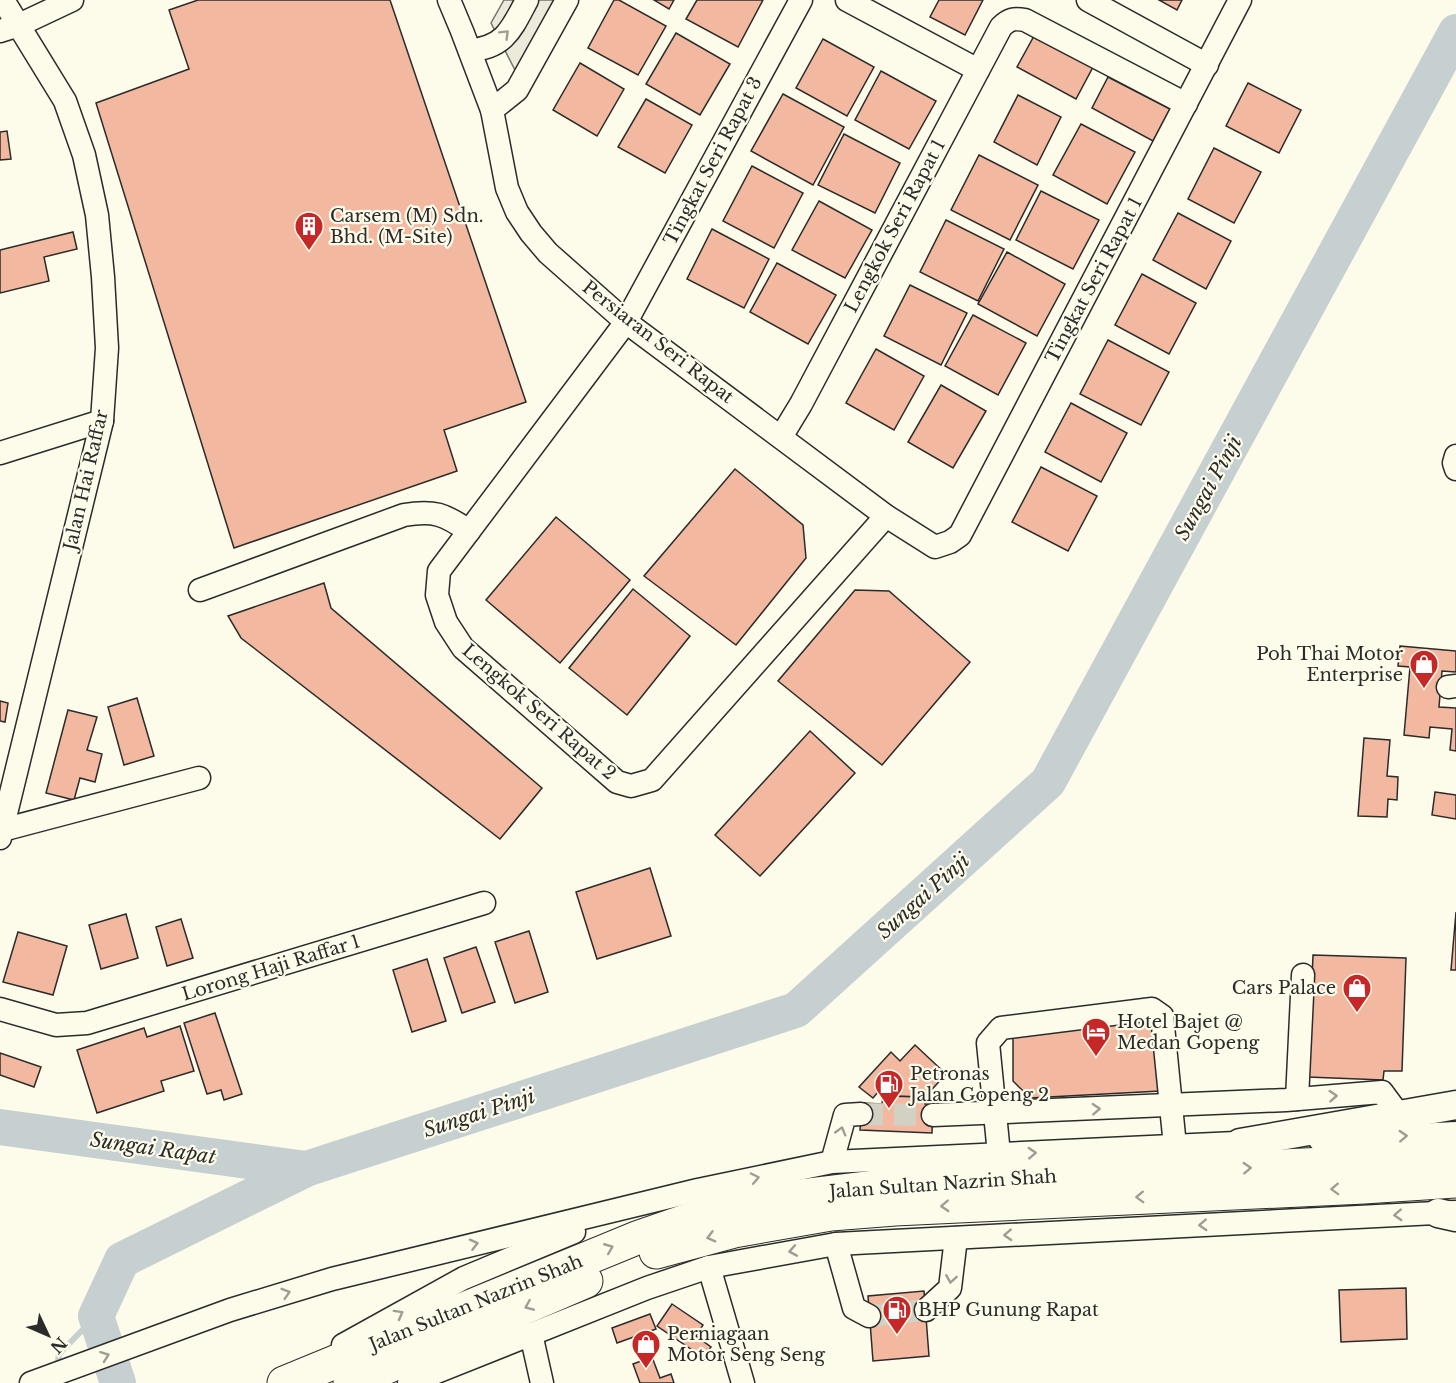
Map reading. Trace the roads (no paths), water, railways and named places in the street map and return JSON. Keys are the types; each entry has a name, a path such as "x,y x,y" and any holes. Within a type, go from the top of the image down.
{"highway":[{"name":"Jalan Sultan Nazrin Shah","path":"350,1383 655,1253 909,1183 1456,1158"},
{"name":"Jalan Sultan Nazrin Shah","path":"284,1383 639,1237 697,1217 759,1201 833,1203 895,1209 1456,1181"}],"main road":[{"path":"1240,1143 1456,1105"}],"street":[{"name":"Jalan Hai Raffar","path":"1,834 102,422 107,348 97,215 84,155 65,101 9,28 3,0"},
{"path":"9,28 72,0"},
{"name":"Persiaran Seri Rapat","path":"449,0 492,110 507,188 517,212 548,254 626,322 886,516 935,547"},
{"path":"470,50 484,49 505,38 526,0"},
{"path":"492,110 517,90 567,0"},
{"name":"Tingkat Seri Rapat 3","path":"626,322 801,0"},
{"path":"847,0 978,70"},
{"path":"1088,0 1207,65"},
{"name":"Tingkat Seri Rapat 1","path":"935,547 950,542 960,535 1240,0"},
{"name":"Lengkok Seri Rapat 1","path":"781,437 801,404 1001,27 1013,18 1025,20 1186,104"},
{"name":"Lengkok Seri Rapat 2","path":"626,322 440,571 437,596 446,622 463,648 617,782 631,786 652,780 886,516"},
{"path":"0,453 102,422"},
{"path":"1456,456 1454,463 1456,469"},
{"path":"200,591 404,515 427,512 451,518 469,531"},
{"path":"1,834 199,778"},
{"name":"Lorong Haji Raffar 1","path":"0,1009 56,1025 87,1023 484,903"},
{"path":"1297,1099 1303,975"},
{"path":"999,1154 988,1043 1001,1028 1152,1009 1162,1016 1175,1146"},
{"path":"933,1115 1297,1099 1382,1092 1399,1115"},
{"path":"861,1114 845,1115 833,1203 854,1308 869,1316"},
{"path":"409,1383 461,1373 531,1334 646,1288 710,1267 833,1203 999,1154 1445,1134 1456,1146"},
{"path":"274,1383 464,1278 594,1225 698,1190"},
{"path":"30,1383 230,1310 332,1279 698,1190 833,1203 956,1238 1451,1212"},
{"path":"926,1310 950,1288 956,1238"},
{"path":"710,1267 743,1383"},
{"path":"531,1334 542,1383"}],"waterway":[{"name":"Sungai Pinji","path":"118,1383 96,1316 122,1260 306,1169 796,1010 1048,782 1456,32"},
{"name":"Sungai Rapat","path":"0,1127 306,1169"},
{"path":"57,1368 59,1354 96,1316"}],"tunnel":[{"path":"861,1114 933,1115"},
{"path":"869,1316 926,1310"}],"place":[{"name":"Carsem (M) Sdn. Bhd. (M-Site)","path":"309,252"},
{"name":"Poh Thai Motor Enterprise","path":"1424,690"},
{"name":"Cars Palace","path":"1357,1014"},
{"name":"Hotel Bajet @ Medan Gopeng","path":"1096,1058"},
{"name":"Petronas Jalan Gopeng 2","path":"889,1110"},
{"name":"BHP Gunung Rapat","path":"897,1336"},
{"name":"Perniagaan Motor Seng Seng","path":"646,1370"}]}
